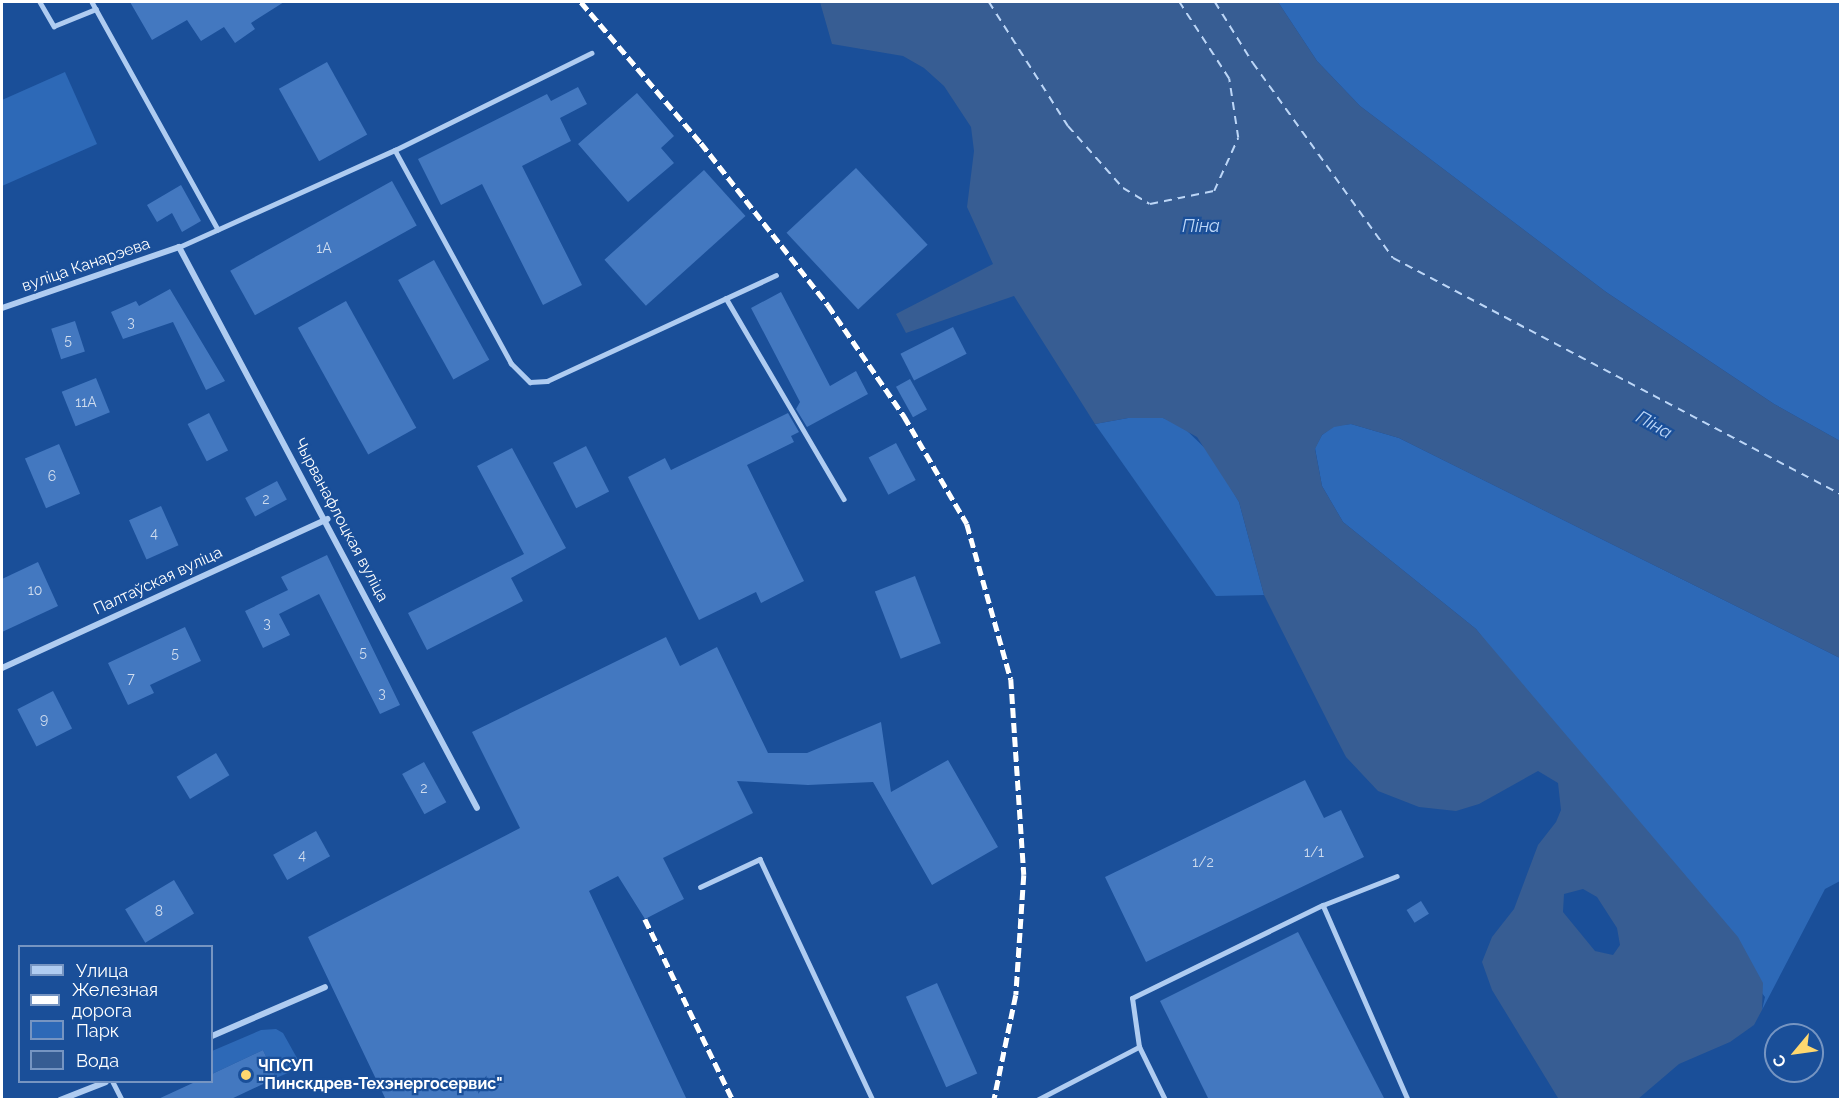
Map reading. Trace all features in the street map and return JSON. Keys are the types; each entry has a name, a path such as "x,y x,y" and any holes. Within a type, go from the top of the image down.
{"street":[{"name":"вуліца Канарэева","path":"2,308 179,247"},
{"name":"Чырванафлоцкая вуліца","path":"179,247 327,519 477,808"},
{"name":"Палтаўская вуліца","path":"2,668 327,519"},
{"path":"213,1036 325,987"},
{"path":"60,1100 103,1083"}],"lane":[{"path":"40,2 54,26 96,9"},
{"path":"92,2 218,229"},
{"path":"179,247 395,150 591,53"},
{"path":"395,150 511,363 530,382 547,381 776,275"},
{"path":"726,298 844,499"},
{"path":"700,887 760,859 873,1100"},
{"path":"1165,1100 1139,1047 1132,998 1323,904 1397,876"},
{"path":"1323,904 1408,1100"},
{"path":"1037,1100 1139,1047"},
{"path":"114,1083 122,1100"}],"green space":[{"path":"1278,2 1840,2 1840,441 1774,404 1606,292 1360,106 1317,61"},
{"path":"65,72 97,144 2,186 2,100"},
{"path":"1128,418 1163,418 1181,425 1210,453 1239,502 1264,595 1216,596 1095,424"},
{"path":"1351,424 1399,438 1840,658 1840,881 1825,889 1762,1010 1765,997 1476,629 1343,522 1322,486 1315,448 1322,435 1334,426"},
{"path":"276,1029 283,1033 302,1067 276,1078 263,1050 213,1074 213,1051 261,1030"}],"water":[{"name":"Піна","path":"820,2 1278,2 1317,61 1360,106 1606,292 1774,404 1840,441 1840,658 1399,438 1351,424 1334,427 1322,435 1315,449 1322,486 1343,522 1476,629 1738,937 1763,983 1762,1010 1754,1025 1730,1042 1679,1064 1638,1099 1558,1098 1492,990 1482,962 1492,937 1514,909 1538,845 1556,822 1561,810 1558,783 1538,771 1479,804 1456,811 1419,807 1378,791 1346,757 1332,730 1264,595 1239,502 1197,437 1163,418 1128,418 1095,424 1014,296 906,333 896,314 993,264 967,207 974,151 971,127 944,86 924,68 903,56 832,44","holes":["1583,889 1597,897 1617,928 1620,945 1613,955 1595,951 1563,912 1564,894"]}],"building":[{"path":"130,2 284,2 251,23 255,29 235,43 224,27 201,41 187,20 152,40"},
{"path":"327,62 367,135 319,161 279,89"},
{"path":"578,87 587,104 560,118 571,141 522,166 582,285 543,305 482,184 441,205 418,159 547,94 551,101"},
{"path":"637,93 674,136 661,148 674,163 628,202 578,144"},
{"path":"856,168 928,245 858,310 787,233"},
{"path":"704,170 745,216 646,306 604,260"},
{"path":"392,181 417,226 255,315 230,271"},
{"path":"181,185 201,221 182,232 172,213 157,222 147,205"},
{"path":"434,260 489,360 453,380 398,280"},
{"path":"170,289 225,381 206,390 173,322 123,339 111,312 136,301 139,306"},
{"path":"781,292 830,386 856,371 868,394 807,427 796,409 800,402 751,308"},
{"path":"346,301 416,428 368,454 298,328"},
{"path":"75,321 85,351 61,359 51,329"},
{"path":"953,327 967,354 914,381 900,354"},
{"path":"96,378 110,412 76,426 62,392"},
{"path":"910,379 927,410 913,417 896,387"},
{"path":"209,413 228,450 207,461 188,424"},
{"path":"788,413 799,432 791,436 794,442 747,465 804,581 761,603 756,592 699,620 628,477 665,458 671,470"},
{"path":"896,443 916,480 888,495 869,458"},
{"path":"59,444 80,494 46,508 25,458"},
{"path":"586,446 609,491 576,508 553,463"},
{"path":"512,448 566,548 511,578 523,601 427,650 408,613 524,554 477,466"},
{"path":"277,481 287,500 255,516 245,498"},
{"path":"161,506 178,545 147,560 129,520"},
{"path":"327,555 400,705 380,714 319,594 279,614 290,635 263,648 245,611 288,590 281,577"},
{"path":"38,562 58,606 2,632 2,579"},
{"path":"915,576 941,643 901,659 875,591"},
{"path":"185,627 201,661 150,685 154,693 128,705 108,663"},
{"path":"666,637 680,666 717,647 768,753 807,753 881,722 891,792 948,760 998,847 932,885 873,782 808,785 737,781 753,813 663,858 684,899 645,919 618,876 589,891 687,1100 386,1100 308,937 520,828 472,732"},
{"path":"53,691 72,728 36,747 17,709"},
{"path":"216,753 229,775 190,799 177,777"},
{"path":"424,762 446,802 424,814 402,774"},
{"path":"1305,780 1324,818 1341,810 1364,857 1146,962 1105,877"},
{"path":"316,831 330,856 287,880 273,855"},
{"path":"174,880 194,913 145,943 125,909"},
{"path":"1421,901 1429,914 1415,923 1407,910"},
{"path":"1298,932 1385,1100 1209,1100 1160,1001"},
{"path":"937,983 977,1073 946,1087 906,997"},
{"path":"263,1050 276,1078 229,1100 156,1100 193,1083 213,1083 213,1074"}],"ferry route":[{"path":"989,2 1068,126 1123,188 1150,204 1214,191 1238,138 1229,79 1179,2"},
{"path":"1215,2 1253,63 1393,258 1840,494"}],"railway":[{"path":"581,2 701,143 828,305 904,416 967,524 1011,679 1024,875 1016,995 994,1100"},
{"path":"645,919 733,1100"}],"place":[{"name":"ЧПСУП \"Пинскдрев-Техэнергосервис\"","path":"246,1075"}]}
